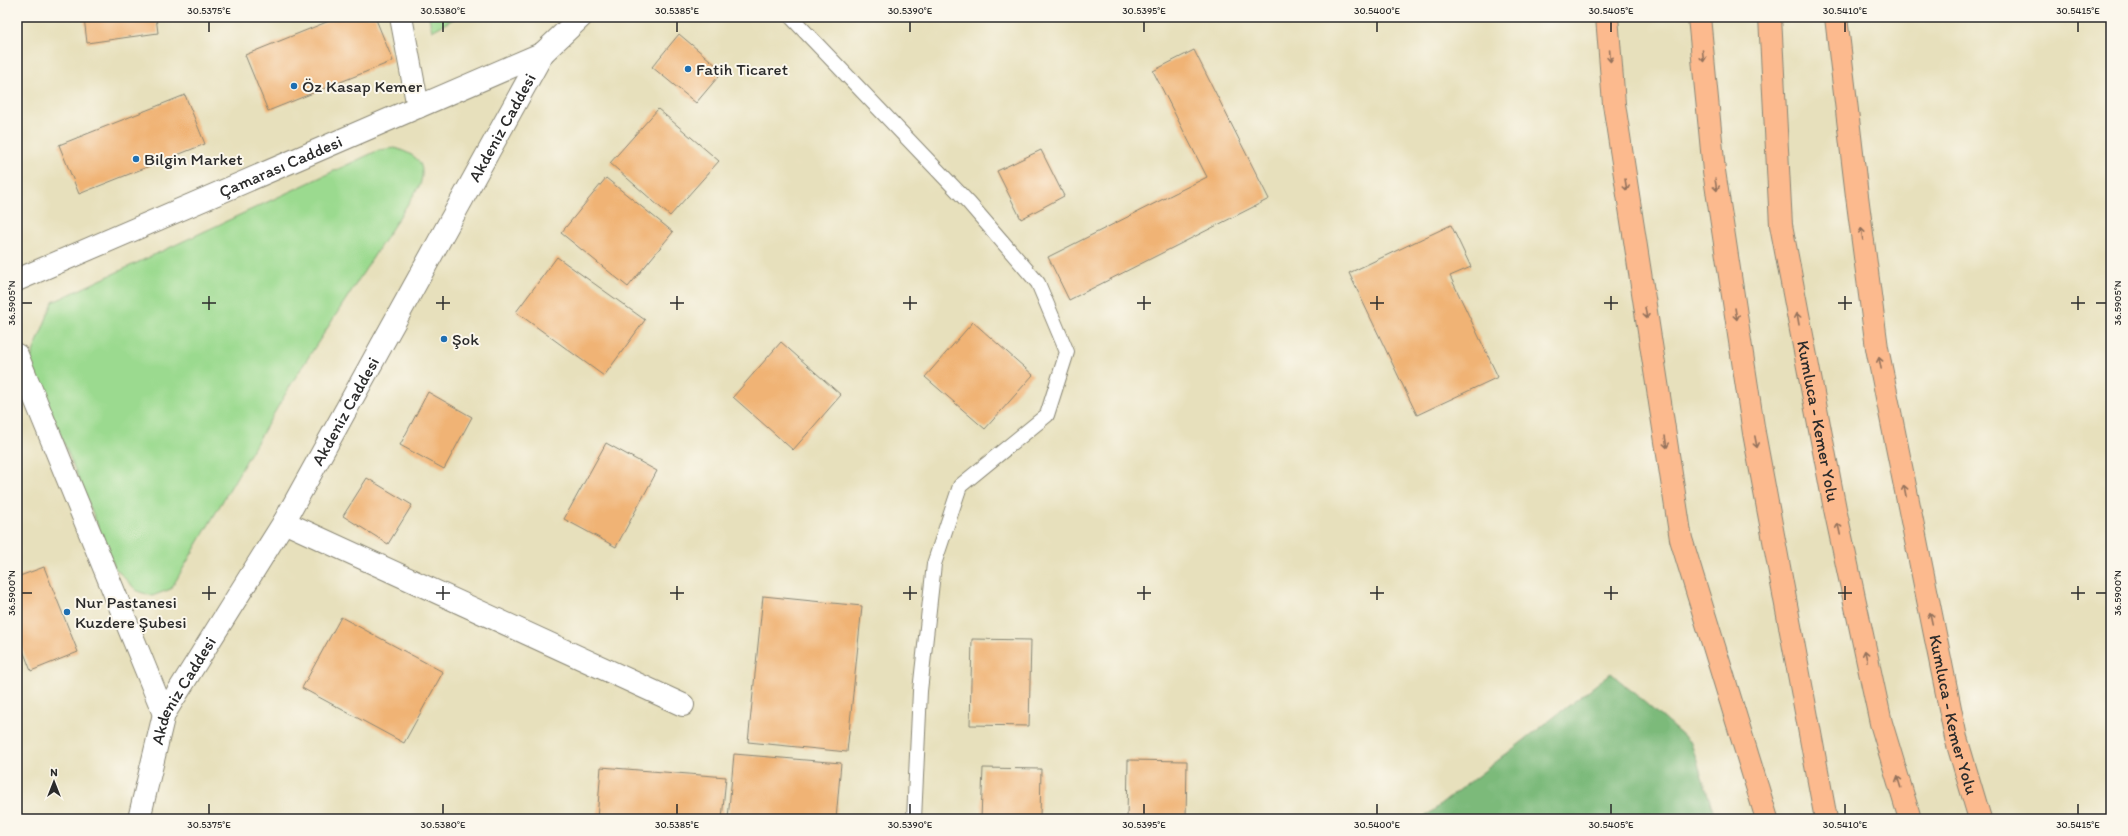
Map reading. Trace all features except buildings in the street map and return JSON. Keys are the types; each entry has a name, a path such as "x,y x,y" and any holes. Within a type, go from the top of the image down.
{"highway":[{"path":"1607,17 1614,104 1682,540 1767,819"},
{"path":"1700,17 1714,171 1754,433 1826,819"},
{"name":"Kumluca - Kemer Yolu","path":"1770,17 1781,225 1838,525 1881,722 1910,819"},
{"name":"Kumluca - Kemer Yolu","path":"1836,17 1877,348 1956,738 1980,819"}],"street":[{"path":"401,17 418,107"},
{"name":"Akdeniz Caddesi","path":"139,819 164,714 284,522 543,53 582,17"},
{"name":"Çamarası Caddesi","path":"17,280 543,53"},
{"path":"17,355 164,714"},
{"path":"284,522 683,705"}],"lane":[{"path":"791,17 969,203 1038,283 1067,352 1047,415 960,486 957,493 934,564 920,691 914,819"}],"green space":[{"path":"429,17 457,17 432,31"},
{"path":"395,148 418,160 422,170 420,185 293,381 171,589 152,596 137,591 115,568 30,360 53,302 379,150"},
{"path":"1611,673 1691,743 1716,819 1422,819"}],"place":[{"name":"Fatih Ticaret","path":"688,69"},
{"name":"Öz Kasap Kemer","path":"294,86"},
{"name":"Bilgin Market","path":"136,159"},
{"name":"Şok","path":"444,339"},
{"name":"Nur Pastanesi Kuzdere Şubesi","path":"67,612"}]}
